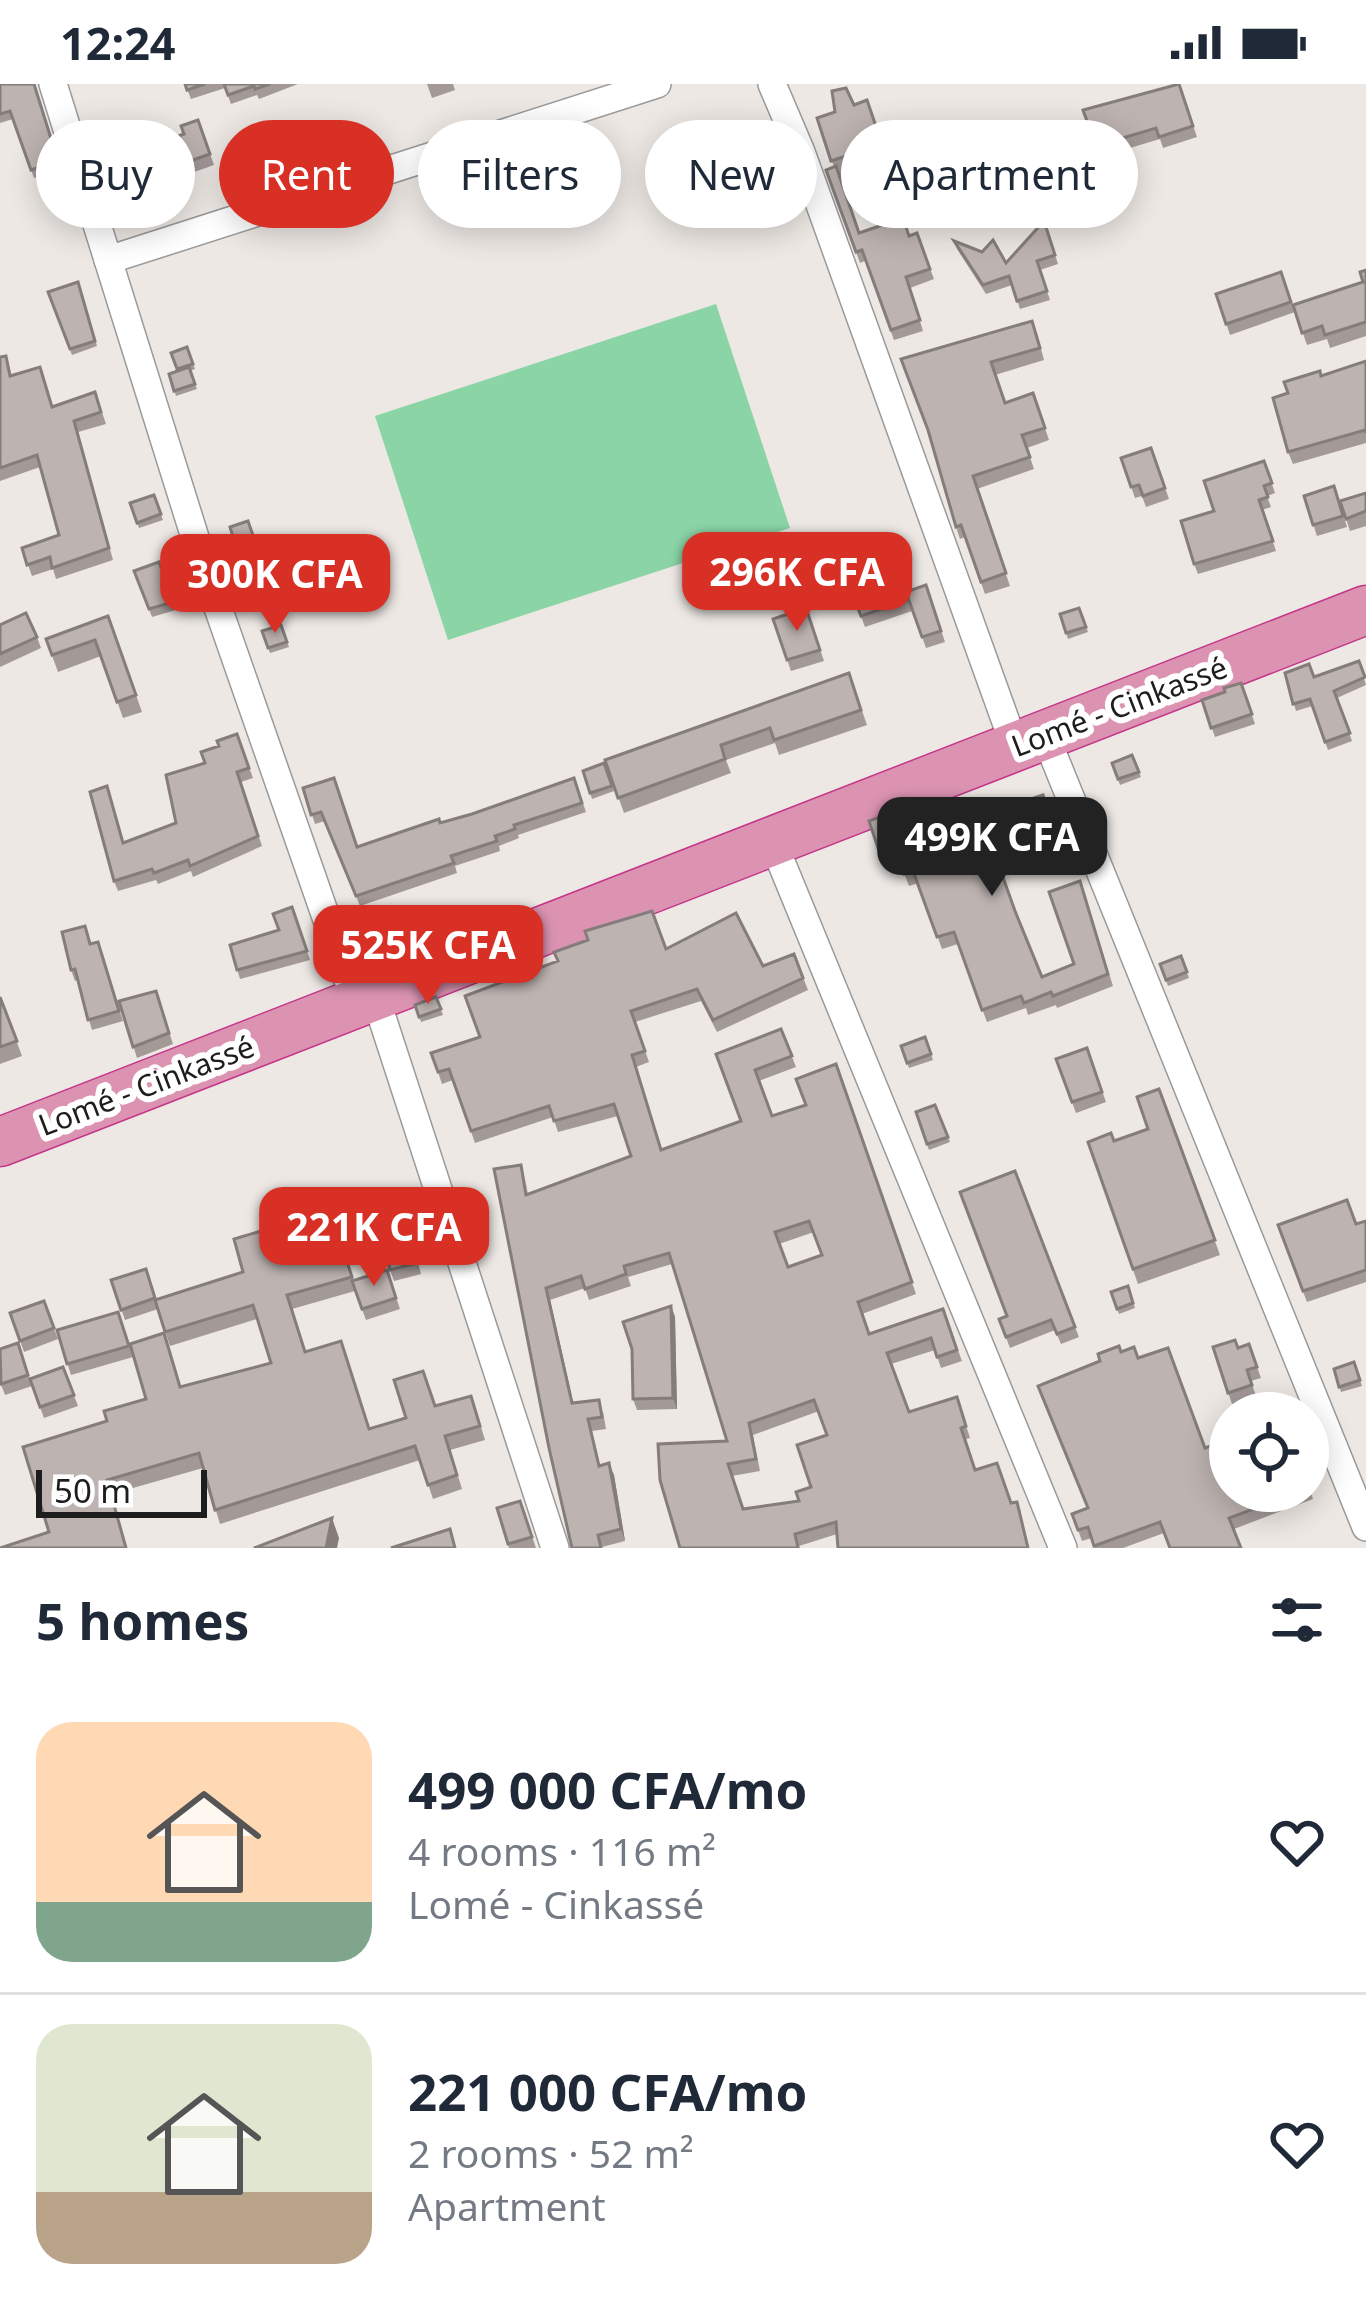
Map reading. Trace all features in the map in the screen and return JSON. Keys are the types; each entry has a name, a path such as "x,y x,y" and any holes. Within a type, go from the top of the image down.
{"highway":[{"name":"Lomé - Cinkassé","path":"0,1142 772,839 1363,620"}],"street":[{"path":"52,84 208,579 366,999 555,1548"},
{"path":"108,260 657,84"},
{"path":"772,84 1030,741 1366,1527"},
{"path":"772,839 1063,1548"}],"green space":[{"path":"716,304 790,528 448,640 375,416"}],"building":[{"path":"0,84 34,84 45,120 36,120 36,168 31,170 10,111 0,114"},
{"path":"224,84 270,84 228,95"},
{"path":"1179,84 1193,126 1159,137 1156,128 1138,133 1138,120 1087,120 1083,110"},
{"path":"846,88 854,105 867,100 874,120 841,120 841,158 831,161 817,118 835,112 832,91"},
{"path":"195,121 210,154 195,159"},
{"path":"836,166 841,211 826,170"},
{"path":"847,228 857,228 859,233 906,228 909,236 917,233 930,269 906,277 920,320 891,330 862,250 856,252"},
{"path":"1038,228 1046,228 1055,255 1037,261 1047,291 1017,301 1009,276 983,285 954,241 982,252 993,240 1006,263"},
{"path":"1366,270 1366,322 1325,335 1322,326 1302,333 1293,305 1363,282 1360,272"},
{"path":"1281,272 1291,302 1226,324 1216,294"},
{"path":"78,282 95,341 70,349 48,292"},
{"path":"1032,321 1040,348 991,362 1005,403 1033,393 1045,428 1022,435 1030,457 973,476 1006,573 981,582 961,525 956,527 901,359"},
{"path":"187,347 193,364 177,369 171,353"},
{"path":"6,356 10,376 40,367 52,407 95,392 101,412 74,421 109,548 52,568 50,557 27,565 22,548 59,535 37,455 0,468 0,357"},
{"path":"1366,361 1366,433 1288,452 1273,398 1288,393 1284,382"},
{"path":"189,367 195,384 174,391 169,374"},
{"path":"1151,448 1165,488 1143,496 1139,485 1131,487 1121,458"},
{"path":"1264,461 1272,483 1264,486 1268,497 1259,500 1273,541 1194,564 1181,521 1214,511 1204,481"},
{"path":"1334,486 1343,516 1313,525 1304,496"},
{"path":"1366,493 1366,511 1346,519 1340,501"},
{"path":"154,495 161,514 137,523 130,503"},
{"path":"248,521 256,544 237,550 230,527"},
{"path":"159,562 165,578 175,575 183,599 149,609 134,571"},
{"path":"900,578 908,600 861,616 853,595"},
{"path":"926,585 941,631 922,637 906,592"},
{"path":"806,608 820,650 787,660 773,619"},
{"path":"1079,608 1086,627 1066,633 1060,614"},
{"path":"26,613 37,637 0,654 0,625"},
{"path":"108,616 136,695 117,702 95,640 52,655 46,639"},
{"path":"281,625 287,642 268,648 262,631"},
{"path":"1359,661 1365,677 1334,691 1350,733 1325,742 1310,699 1293,704 1285,673 1309,664 1314,677"},
{"path":"849,673 861,710 774,740 770,728 721,745 725,759 618,798 605,760"},
{"path":"1241,683 1252,714 1211,728 1202,700"},
{"path":"237,734 249,768 237,772 258,836 190,866 188,860 114,881 90,792 107,786 123,843 176,823 166,775 205,763 201,752"},
{"path":"1132,755 1139,772 1118,779 1112,763"},
{"path":"604,763 612,786 590,793 583,771"},
{"path":"334,778 357,847 574,778 582,803 514,825 515,829 495,836 497,841 451,856 454,863 356,896 321,812 311,815 303,788"},
{"path":"1043,795 1057,833 995,855 1015,911 1042,977 1074,964 1049,892 1080,881 1108,974 1053,996 1051,992 1024,1003 1021,996 982,1010 954,932 937,937 913,871 904,874 893,843 878,848 869,821 902,809 911,833"},
{"path":"292,907 307,951 237,970 230,945 279,930 273,914"},
{"path":"652,911 666,949 736,913 763,966 794,954 803,978 713,1020 697,989 631,1011 645,1051 632,1055 661,1150 741,1121 716,1054 781,1029 792,1056 755,1070 772,1116 806,1105 796,1079 836,1064 912,1282 858,1302 869,1334 943,1309 957,1350 937,1357 931,1338 887,1353 909,1412 957,1397 975,1470 997,1463 1011,1503 1017,1502 1028,1548 838,1548 836,1522 795,1534 798,1548 680,1548 660,1480 658,1444 727,1441 669,1253 624,1266 626,1274 585,1289 581,1276 546,1288 572,1403 599,1400 602,1417 588,1419 599,1466 609,1463 621,1529 598,1535 601,1548 572,1548 494,1169 521,1165 526,1195 631,1156 614,1104 554,1121 549,1106 471,1131 449,1069 438,1072 431,1053 480,1037 465,996 558,961 554,952 588,940 585,931","holes":["809,1221 822,1255 788,1267 775,1232","814,1400 827,1435 797,1445 811,1487 796,1492 799,1501 743,1509 728,1464 756,1459 749,1423"]},
{"path":"85,926 90,944 98,942 119,1011 88,1020 62,932"},
{"path":"1181,956 1187,972 1166,980 1160,964"},
{"path":"156,991 169,1033 133,1047 119,1001"},
{"path":"0,997 17,1041 0,1047"},
{"path":"436,997 441,1009 419,1017 415,1005"},
{"path":"925,1037 931,1054 907,1063 901,1046"},
{"path":"1087,1048 1102,1092 1072,1102 1056,1059"},
{"path":"1159,1089 1215,1240 1133,1269 1088,1142 1111,1133 1114,1141 1148,1129 1137,1097"},
{"path":"935,1105 948,1137 927,1144 916,1112"},
{"path":"1015,1171 1075,1327 1057,1334 1051,1320 1006,1337 999,1319 1007,1316 960,1192"},
{"path":"1347,1200 1356,1224 1366,1221 1366,1270 1303,1291 1278,1225"},
{"path":"369,1205 379,1233 343,1245 333,1217"},
{"path":"268,1229 277,1261 341,1243 352,1277 287,1295 305,1352 341,1341 369,1429 406,1418 394,1380 423,1371 435,1406 471,1396 480,1426 445,1436 457,1475 428,1485 415,1446 215,1510 199,1453 107,1480 126,1548 0,1548 49,1532 23,1447 107,1421 104,1411 146,1399 130,1344 164,1333 180,1387 271,1363 253,1305 165,1332 155,1300 243,1272 234,1239"},
{"path":"408,1229 417,1263 390,1270 381,1235"},
{"path":"146,1269 155,1298 121,1310 111,1280"},
{"path":"387,1270 396,1298 362,1309 352,1281"},
{"path":"1128,1286 1133,1303 1117,1309 1111,1292"},
{"path":"44,1301 54,1328 20,1341 10,1313"},
{"path":"671,1306 673,1398 633,1399 632,1349 623,1322"},
{"path":"118,1312 129,1346 67,1364 57,1330"},
{"path":"1235,1340 1238,1348 1249,1344 1257,1367 1247,1370 1252,1385 1228,1392 1213,1347"},
{"path":"18,1343 28,1375 1,1384 0,1349"},
{"path":"1119,1346 1121,1352 1134,1347 1138,1358 1168,1348 1205,1448 1209,1447 1209,1512 1245,1512 1229,1518 1241,1548 1170,1548 1160,1522 1094,1546 1088,1527 1078,1530 1072,1514 1088,1508 1038,1386 1100,1361 1098,1354"},
{"path":"1354,1362 1360,1380 1339,1387 1334,1369"},
{"path":"63,1367 74,1395 40,1407 30,1379"},
{"path":"520,1501 532,1537 508,1544 497,1508"},
{"path":"332,1518 326,1548 254,1548"},
{"path":"450,1529 455,1548 391,1548"}]}
